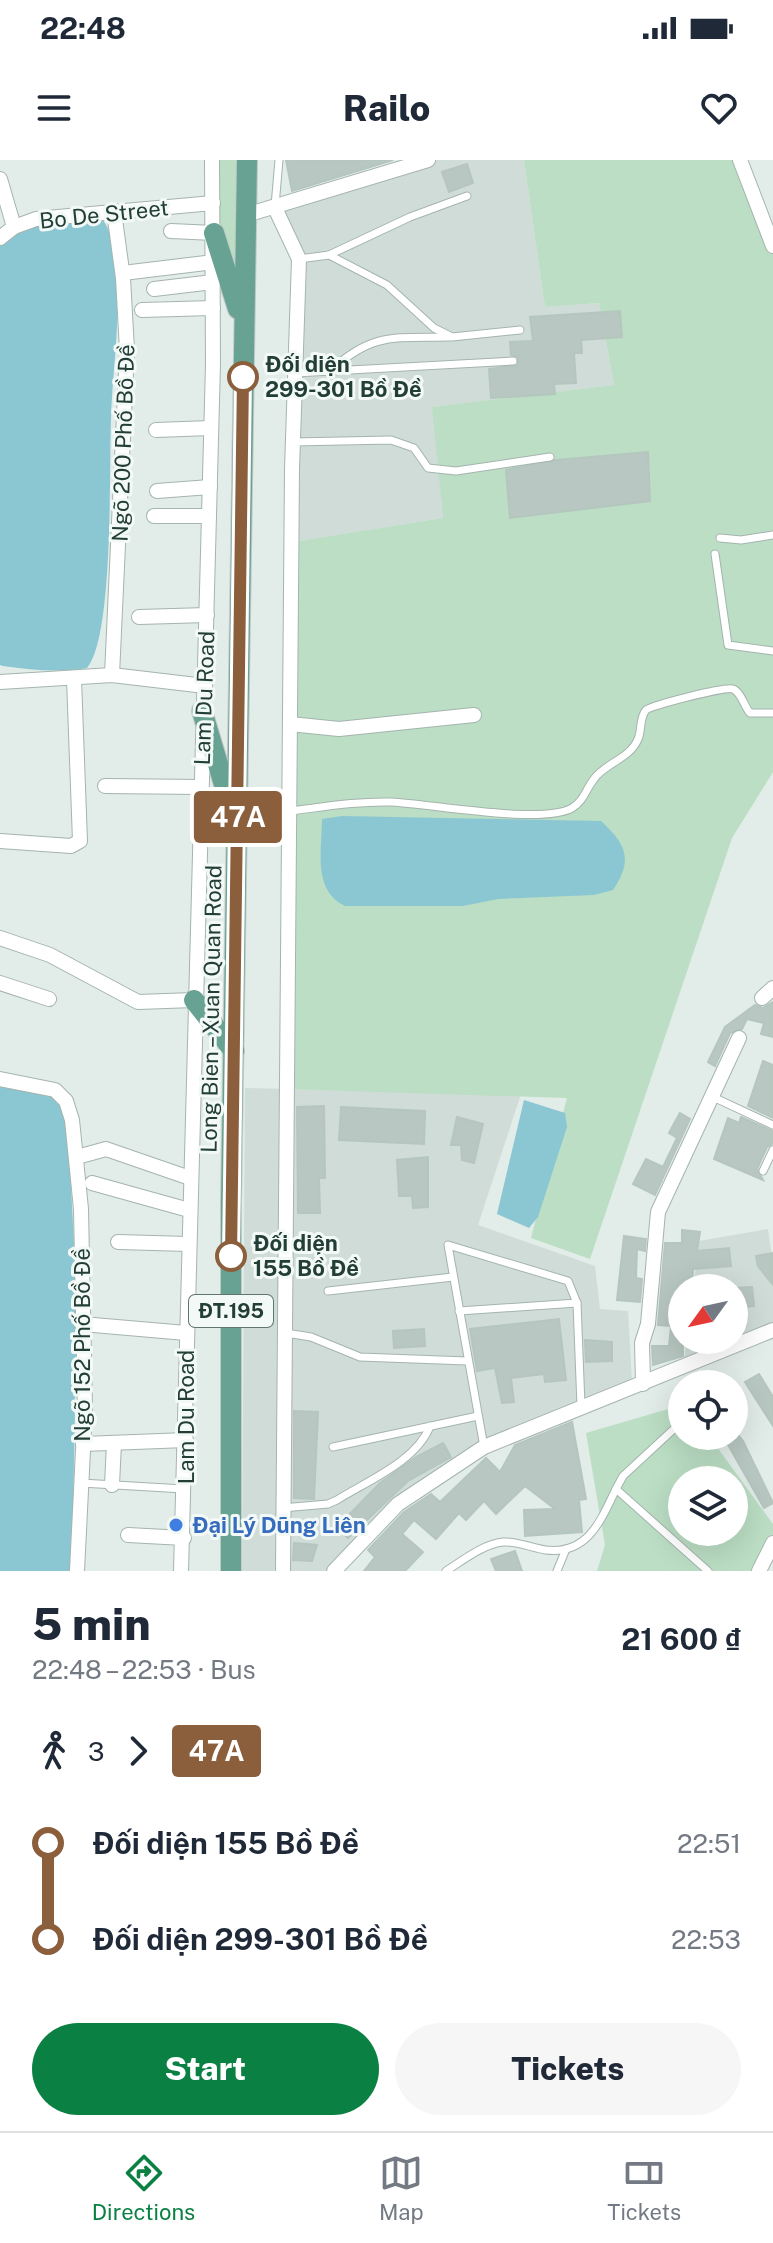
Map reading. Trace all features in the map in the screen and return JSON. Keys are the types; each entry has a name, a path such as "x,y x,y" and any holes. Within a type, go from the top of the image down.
{"main road":[{"name":"Long Bien – Xuan Quan Road","path":"230,1568 247,160"},
{"path":"214,233 244,328"},
{"path":"202,711 238,832"},
{"path":"194,1000 234,1051"}],"street":[{"name":"Lam Du Road","path":"181,1571 186,1489 188,1244 210,487 214,262 212,160"},
{"path":"740,160 773,246"},
{"path":"246,215 421,161"},
{"path":"0,179 7,225"},
{"name":"Bo De Street","path":"0,238 7,225 36,219 213,203"},
{"path":"275,208 299,259 293,442 283,1571"},
{"name":"Ngõ 200 Phố Bồ Đề","path":"112,675 127,350 123,273 114,212"},
{"path":"171,231 214,233"},
{"path":"123,273 214,262"},
{"path":"154,289 213,282"},
{"path":"142,310 213,308"},
{"path":"156,430 211,428"},
{"path":"157,491 210,487"},
{"path":"154,516 209,516"},
{"path":"139,617 207,615"},
{"path":"0,682 112,675 205,686"},
{"path":"0,841 78,845 74,679"},
{"path":"290,724 339,729 474,715"},
{"path":"105,786 201,787"},
{"path":"0,938 50,955 138,1002 194,1000"},
{"path":"0,983 49,999"},
{"path":"643,1384 642,1343 648,1324 658,1212 739,1038"},
{"name":"Ngõ 152 Phố Bồ Đề","path":"0,1079 55,1090 66,1101 72,1120 77,1157 82,1324 83,1444 77,1571"},
{"path":"77,1157 106,1149 190,1178"},
{"path":"92,1183 189,1210"},
{"path":"118,1242 188,1244"},
{"path":"82,1324 186,1333"},
{"path":"334,1571 398,1504 484,1447 773,1330"},
{"path":"83,1444 186,1440"},
{"path":"112,1485 114,1443"},
{"path":"128,1535 184,1538"},
{"path":"759,1571 773,1543"}],"lane":[{"path":"275,208 279,160"},
{"path":"299,259 329,255 410,217 467,196"},
{"path":"329,255 387,285 434,328 452,337"},
{"path":"328,373 356,348 375,341 520,330"},
{"path":"295,373 513,361"},
{"path":"293,442 391,440 414,448 428,468 446,470 550,457"},
{"path":"720,538 741,540 773,535"},
{"path":"715,554 728,645 773,651"},
{"path":"290,811 394,802 521,815 569,810 580,803 595,777 631,750 639,738 643,714 653,705 726,688 738,693 750,713 773,713"},
{"path":"713,1097 773,1125"},
{"path":"763,1171 773,1150"},
{"path":"484,1447 448,1245 568,1281 577,1303 581,1407"},
{"path":"328,1291 453,1277"},
{"path":"459,1311 577,1303"},
{"path":"286,1333 311,1337 360,1357 467,1361"},
{"path":"333,1447 478,1416"},
{"path":"282,1508 328,1504 337,1500 412,1451 423,1441 430,1426"},
{"path":"446,1571 504,1542 543,1550 566,1549 593,1535 623,1476 668,1434"},
{"path":"81,1483 186,1489"},
{"path":"616,1489 708,1571"},
{"path":"557,1571 566,1549"}],"shaded area":[{"path":"428,160 524,160 545,307 599,303 614,385 433,407 443,518 292,542 304,256 275,208"},
{"path":"245,1088 521,1094 478,1225 595,1266 600,1309 628,1311 632,1382 478,1443 415,1484 329,1571 242,1571"},
{"path":"768,1229 773,1264 773,1323 748,1334 748,1274 695,1274 699,1241"},
{"path":"685,1354 702,1354 684,1362"}],"green space":[{"path":"220,160 238,160 236,268 220,228"},
{"path":"524,160 740,160 773,245 773,772 732,838 590,1259 531,1238 567,1098 287,1089 292,542 443,518 432,407 614,385 599,303 545,307"},
{"path":"668,1409 668,1450 719,1450 731,1466 668,1466 668,1546 748,1546 748,1490 773,1524 773,1534 752,1571 597,1571 605,1545 586,1433"}],"water":[{"path":"99,216 105,222 112,240 117,308 108,550 102,623 96,650 87,668 45,670 3,666 0,665 0,243 37,222"},
{"path":"342,816 601,821 617,838 625,861 613,890 594,895 498,899 463,906 345,906 327,890 321,868 322,819"},
{"path":"0,1079 46,1088 67,1110 77,1300 72,1571 0,1571"},
{"path":"524,1100 565,1113 567,1127 538,1217 529,1228 497,1214"}],"building":[{"path":"286,160 393,160 292,191"},
{"path":"467,164 473,183 449,192 442,172"},
{"path":"620,311 622,337 581,340 582,353 574,353 576,383 554,384 555,394 491,398 489,369 518,365 518,357 511,355 510,342 533,341 530,317"},
{"path":"648,452 650,501 510,518 506,470 556,460"},
{"path":"773,1002 773,1037 761,1034 764,1023 747,1019 742,1029 730,1033 715,1066 708,1062 725,1027 755,1005 763,1008"},
{"path":"763,1061 773,1065 773,1118 748,1106"},
{"path":"324,1106 325,1178 319,1178 320,1213 298,1213 297,1107"},
{"path":"341,1107 425,1111 424,1144 339,1140"},
{"path":"680,1113 690,1119 655,1195 633,1184 646,1159 663,1167 677,1138 669,1133"},
{"path":"457,1117 483,1124 474,1163 462,1160 461,1145 451,1145"},
{"path":"741,1117 773,1131 773,1144 767,1147 757,1169 763,1180 714,1159 728,1118 739,1123"},
{"path":"428,1157 428,1207 413,1208 412,1196 399,1196 397,1160"},
{"path":"682,1230 700,1232 697,1251 729,1248 731,1266 693,1269 693,1274 668,1274 668,1326 658,1325 665,1243 682,1243"},
{"path":"624,1236 646,1239 645,1251 637,1249 636,1278 642,1279 640,1302 617,1300"},
{"path":"773,1253 773,1285 758,1266 756,1256"},
{"path":"748,1287 752,1287 754,1306 748,1307"},
{"path":"559,1319 566,1380 545,1382 544,1374 511,1378 514,1402 502,1403 495,1368 477,1371 470,1329"},
{"path":"424,1329 425,1346 394,1348 393,1331"},
{"path":"585,1340 612,1342 612,1361 586,1362"},
{"path":"652,1346 668,1346 668,1354 683,1356 653,1365"},
{"path":"759,1374 773,1397 773,1426 748,1387 748,1380"},
{"path":"294,1411 318,1412 314,1499 294,1498"},
{"path":"572,1422 586,1499 579,1500 582,1532 525,1536 524,1510 555,1509 525,1486 496,1514 484,1501 466,1520 459,1513 436,1539 414,1520 402,1534 423,1552 405,1571 364,1571 375,1557 368,1550 404,1512 431,1494 440,1502 486,1458 500,1472 515,1445"},
{"path":"443,1443 451,1457 408,1481 348,1538 337,1527 380,1483 416,1457"},
{"path":"731,1450 747,1450 773,1503 764,1508 748,1480 748,1466 740,1466"},
{"path":"294,1543 317,1545 312,1561 293,1560"},
{"path":"515,1551 522,1571 496,1571 491,1559"}],"bus line":[{"name":"47A","path":"231,1256 243,377"}],"place":[{"name":"Đối diện 299-301 Bồ Đề","path":"243,377"},
{"name":"Đối diện 155 Bồ Đề","path":"231,1256"},
{"name":"Đại Lý Dũng Liên","path":"176,1525"}]}
